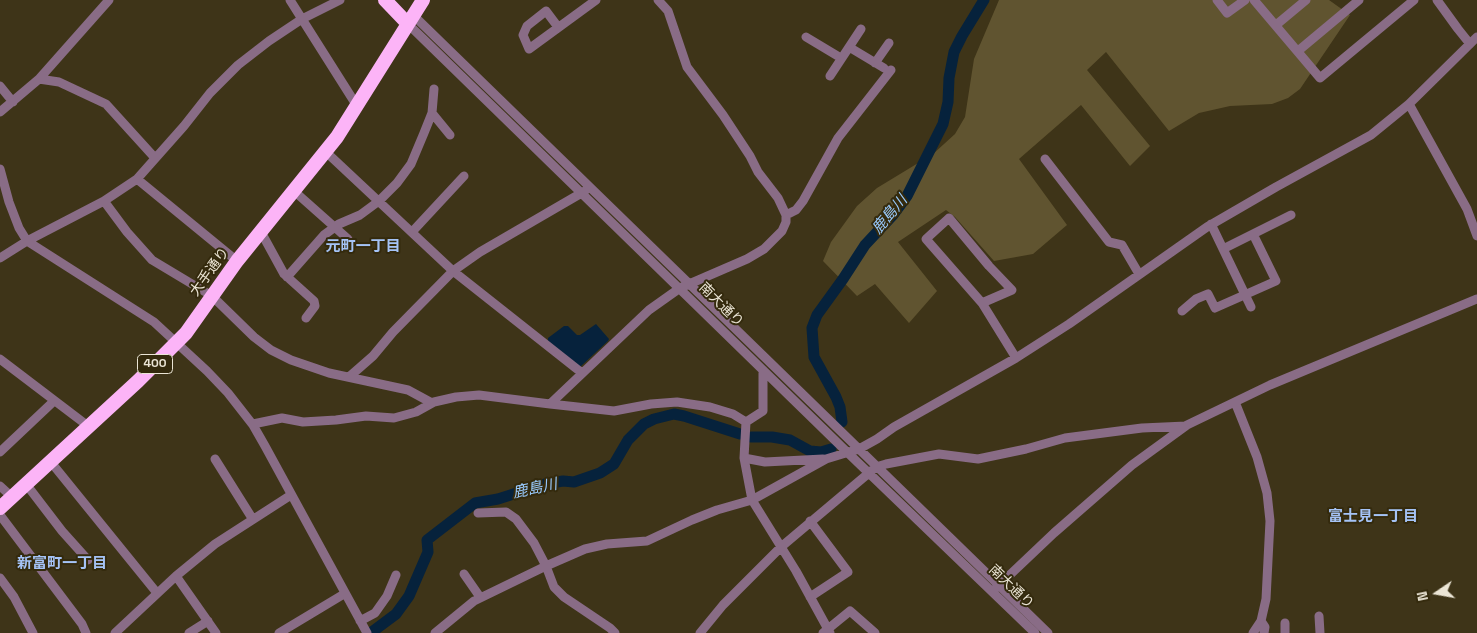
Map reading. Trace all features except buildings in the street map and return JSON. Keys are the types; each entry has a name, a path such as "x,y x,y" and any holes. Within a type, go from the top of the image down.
{"highway":[{"name":"南大通り","path":"385,0 410,20"},
{"name":"南大通り","path":"397,0 410,20"},
{"name":"400","path":"410,20 422,0"},
{"name":"大手通り","path":"0,508 177,344 237,261 326,152 410,20"}],"street":[{"path":"0,112 39,79 109,0"},
{"path":"290,0 357,106"},
{"path":"0,258 27,241 104,201 137,179 210,93 238,65 302,19 340,0"},
{"path":"558,27 596,0"},
{"path":"550,404 649,310 680,288 747,260 764,249 782,231 786,222 786,215 778,198 758,172 750,156 723,115 687,67 668,11 658,0"},
{"path":"1217,0 1227,12 1245,0"},
{"path":"1254,0 1320,78 1414,0"},
{"path":"1276,25 1306,0"},
{"path":"1298,51 1359,0"},
{"path":"744,458 765,462 826,459 859,449 1016,358 1069,324 1211,224 1371,135 1409,104 1474,41 1458,29 1437,0"},
{"name":"南大通り","path":"410,20 586,191 680,288 869,474 1048,633"},
{"path":"830,76 861,29"},
{"path":"806,37 841,58"},
{"path":"876,63 888,43"},
{"path":"786,215 796,210 803,201 838,138 888,69 849,47"},
{"path":"39,79 59,82 106,104 156,158"},
{"path":"0,86 13,102"},
{"path":"286,277 324,235 334,227 360,215 379,201 397,183 411,164 432,113 434,89"},
{"path":"1409,104 1467,209 1477,236"},
{"path":"432,113 450,135"},
{"path":"326,152 453,271 582,373"},
{"path":"1044,159 1109,242 1122,245 1139,274"},
{"path":"0,169 4,204 27,241 154,322 219,382 253,424 344,594 367,633"},
{"path":"412,232 464,176"},
{"path":"137,179 237,261"},
{"path":"294,191 348,239"},
{"path":"349,377 373,356 453,271 480,252 586,191"},
{"name":"南大通り","path":"586,191 690,284 859,449 996,588 1035,633"},
{"path":"104,201 127,232 152,260 212,296 254,337 271,350 291,360 349,377 408,390 432,403"},
{"path":"1223,249 1291,215"},
{"path":"982,303 1012,290 949,218 926,239 982,303 1016,358"},
{"path":"1211,224 1251,308"},
{"path":"261,232 286,277 314,302 315,306 306,318"},
{"path":"1182,311 1196,299 1208,294 1215,308 1276,281 1253,234"},
{"path":"996,588 1054,533 1132,465 1187,425 1270,385 1477,299"},
{"path":"0,359 88,426"},
{"path":"746,422 763,411 763,370"},
{"path":"253,424 282,418 303,422 366,416 394,418 416,412 432,403 456,397 479,395 614,411 651,404 677,402 710,407 733,414 746,422"},
{"path":"0,452 54,400"},
{"path":"1235,402 1258,457 1267,492 1270,521 1266,599 1261,622 1253,633"},
{"path":"746,422 744,458 752,500 810,597 827,631 850,611 875,633"},
{"path":"700,633 723,605 781,547 876,467 939,454 978,459 1026,449 1065,438 1142,428 1187,425"},
{"path":"215,459 252,518"},
{"path":"434,633 480,598 546,566 585,549 607,544 647,541 709,513 752,500 826,459"},
{"path":"50,462 157,593"},
{"path":"26,484 62,531 88,560"},
{"path":"0,486 12,497"},
{"path":"115,633 176,576 215,544 252,518 291,495"},
{"path":"478,513 506,512 516,518 534,543 554,587 564,597 615,633"},
{"path":"0,515 82,624 86,633"},
{"path":"810,521 848,572 810,597"},
{"path":"360,621 375,613 387,596 396,574"},
{"path":"464,574 480,598"},
{"path":"176,576 216,633"},
{"path":"0,578 14,597 33,633"},
{"path":"279,633 344,594"},
{"path":"1319,616 1320,633"},
{"path":"189,633 208,621"},
{"path":"1261,622 1265,627 1264,633"},
{"path":"1285,623 1285,633"}],"shaded area":[{"path":"999,0 1329,0 1350,15 1300,89 1288,98 1272,104 1230,106 1199,113 1169,131 1106,52 1087,70 1150,146 1130,166 1081,105 1019,159 1067,225 1033,254 994,261 955,217 946,210 898,242 937,291 909,323 875,284 857,296 823,261 831,242 857,206 877,188 933,154 955,134 965,117 974,59"}],"water":[{"path":"596,324 609,339 580,367 548,341 548,338 564,326 568,326 577,335 580,335"}],"waterway":[{"name":"鹿島川","path":"842,422 840,407 836,397 814,357 812,328 817,315 865,245 893,215 907,196 943,124 948,102 949,78 954,52 984,0"},
{"name":"鹿島川","path":"372,632 396,614 409,596 428,552 427,540 475,503 498,499 545,484 563,481 574,482 600,473 614,464 628,440 644,424 654,419 674,414 740,434"},
{"name":"鹿島川","path":"751,437 772,437 790,440 810,451 821,452 831,449"}],"district":[{"name":"元町一丁目","path":"363,247"},
{"name":"富士見一丁目","path":"1373,517"},
{"name":"新富町一丁目","path":"62,564"}]}
